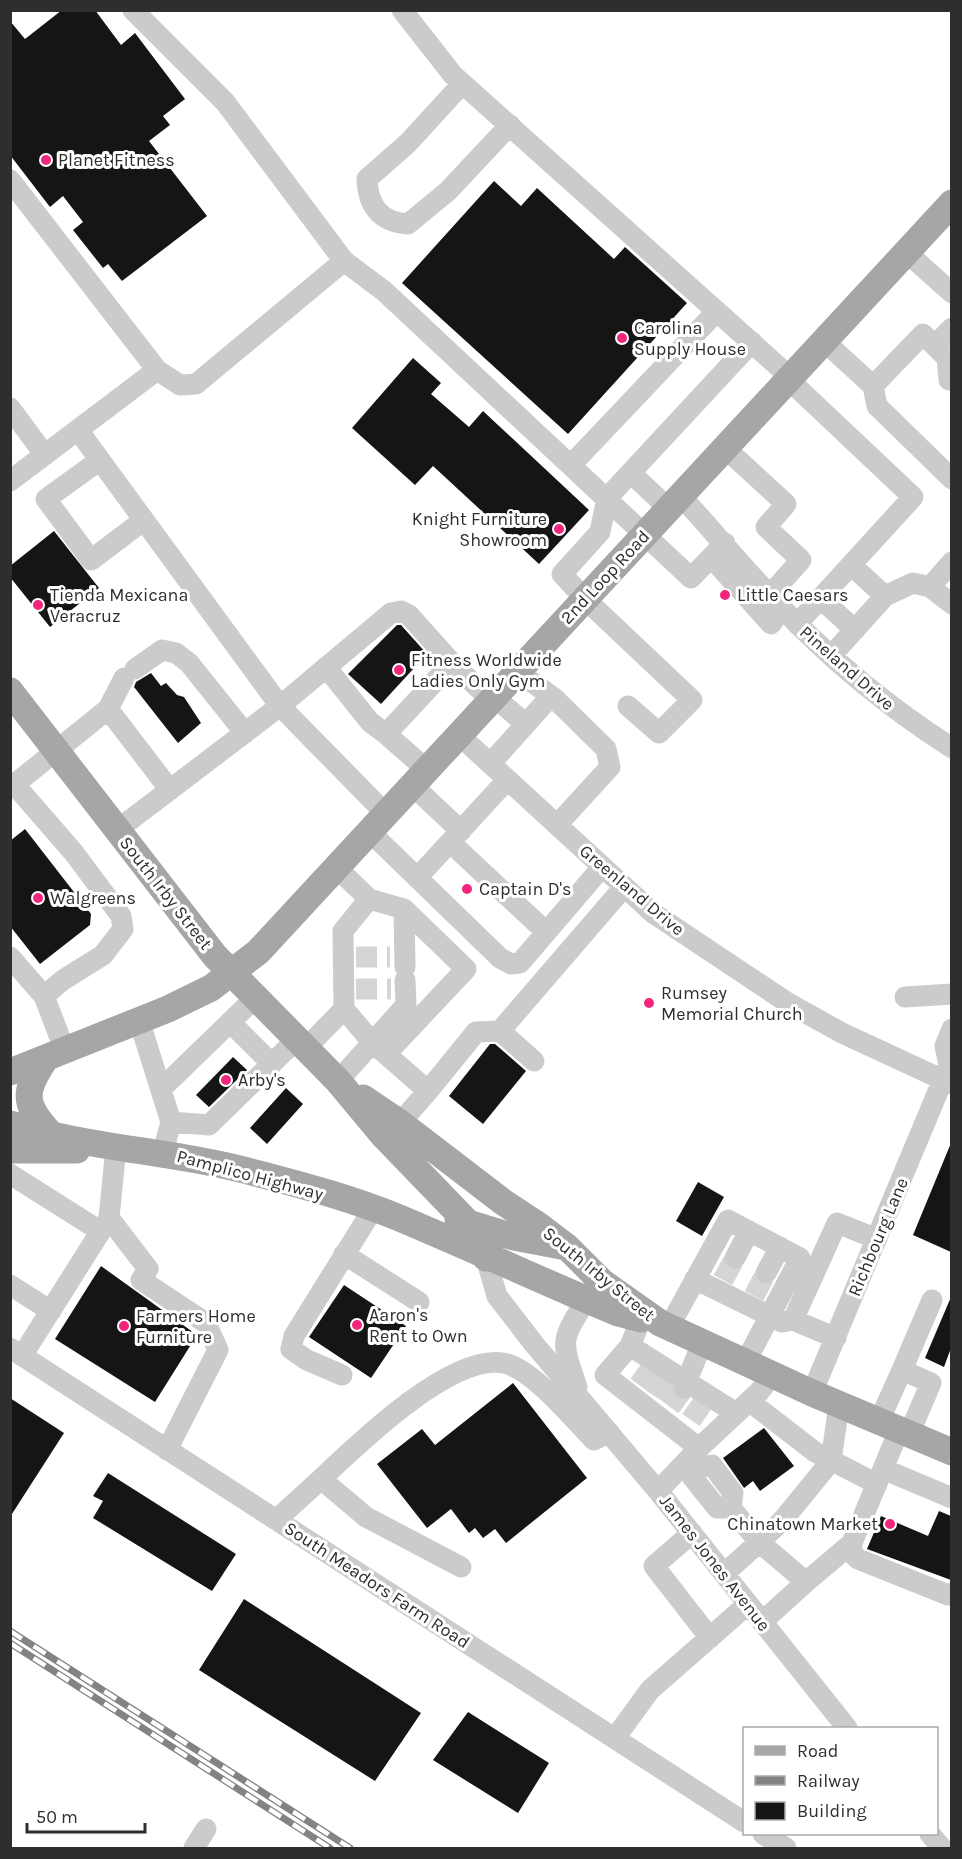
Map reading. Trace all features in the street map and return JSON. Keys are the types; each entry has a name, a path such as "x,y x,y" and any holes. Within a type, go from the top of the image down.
{"main road":[{"name":"2nd Loop Road","path":"231,974 258,952 951,203"},
{"name":"South Irby Street","path":"10,691 231,974 338,1082 383,1136 468,1222 486,1258"},
{"path":"10,1072 139,1020 211,988 231,974"},
{"path":"49,1132 34,1116 28,1099 30,1083 55,1054"},
{"name":"South Irby Street","path":"338,1082 400,1123 503,1202 567,1247 602,1282 656,1323 839,1405 951,1452"},
{"name":"Pamplico Highway","path":"10,1124 109,1146 163,1152 258,1174 384,1213 618,1313 656,1323"},
{"name":"Pamplico Highway","path":"10,1150 87,1150 109,1146"},
{"name":"Pamplico Highway","path":"384,1213 438,1212 514,1237 567,1247"}],"street":[{"path":"133,10 225,102 344,261 384,291 691,578 718,550 771,624 776,602 801,560 766,527 786,504 725,448"},
{"path":"402,10 462,84 752,342 913,497 797,624"},
{"path":"462,84 408,143 367,179 368,195 378,212 392,223 408,224 448,190 510,125"},
{"path":"10,180 157,370 180,385 196,384 344,261"},
{"path":"906,252 951,293"},
{"path":"571,465 717,311"},
{"path":"948,362 951,328"},
{"path":"873,386 923,334 948,362"},
{"path":"824,341 873,386 877,406 951,479"},
{"path":"628,706 659,733 692,700 585,599 562,574 600,532 607,498 752,342"},
{"path":"10,481 157,370"},
{"path":"12,411 45,455"},
{"path":"78,430 280,706 378,823 417,878 500,958 511,964 520,963 602,867"},
{"path":"100,460 46,499 91,560 144,520"},
{"name":"Pineland Drive","path":"631,472 675,502 718,550 880,699 951,748"},
{"path":"600,532 626,556"},
{"path":"930,587 951,562"},
{"path":"851,565 885,596"},
{"path":"831,656 885,596 913,584 930,587 951,604"},
{"path":"820,598 855,630"},
{"path":"117,830 280,706 391,613 401,611 409,615 452,663 526,724"},
{"path":"44,996 63,980 103,955 123,929 121,916 74,853 14,781 57,752 108,709 129,674 162,650 176,653 189,663 245,733"},
{"path":"386,734 452,663"},
{"path":"326,667 370,722 386,734 419,777 456,836 546,932"},
{"path":"518,672 551,696 606,749 610,767 557,825"},
{"path":"490,764 551,696"},
{"path":"108,709 170,790"},
{"name":"Greenland Drive","path":"459,735 653,913 788,1003 842,1033 949,1073"},
{"path":"417,878 507,780"},
{"path":"336,867 369,899 404,909 466,969 338,1082"},
{"path":"500,1031 624,887"},
{"path":"369,899 342,931 349,957 348,996 379,1048 428,1090"},
{"path":"379,1048 406,1005 400,973 404,909"},
{"path":"10,957 44,996 55,1054"},
{"path":"905,997 951,994"},
{"path":"171,1122 209,1125 272,1064 300,1045 348,996"},
{"path":"161,1089 254,999"},
{"path":"139,1020 171,1122 163,1152"},
{"path":"230,1022 272,1064"},
{"path":"949,1073 945,1046 951,1029"},
{"path":"400,1123 476,1032 500,1031 534,1061"},
{"name":"Richbourg Lane","path":"812,1393 949,1073"},
{"path":"16,1352 51,1311 105,1225 109,1146"},
{"path":"10,1174 105,1225 148,1269 141,1280 206,1323 218,1350 167,1450"},
{"path":"342,1375 307,1360 291,1349 294,1336 344,1254 384,1213"},
{"path":"745,1363 801,1257 728,1220 695,1279 605,1375 651,1402 685,1426 695,1458 711,1465 733,1492 731,1508 759,1542 806,1582"},
{"path":"793,1320 837,1222 877,1239"},
{"path":"735,1258 749,1231"},
{"path":"766,1273 780,1247"},
{"path":"344,1254 419,1302"},
{"name":"James Jones Avenue","path":"486,1258 497,1296 658,1491 846,1727"},
{"path":"695,1279 720,1285 751,1301 769,1317 782,1322 793,1320 836,1338"},
{"path":"10,1285 51,1311"},
{"name":"James Jones Avenue","path":"581,1399 565,1352 566,1334 586,1300"},
{"path":"932,1300 902,1370 896,1428 880,1477 852,1543 852,1553 858,1559 948,1595 951,1593"},
{"path":"670,1375 702,1343"},
{"path":"630,1346 706,1399 743,1407 831,1461 951,1498"},
{"name":"South Meadors Farm Road","path":"16,1352 743,1821"},
{"path":"276,1520 385,1419 468,1366 504,1363 537,1381 594,1440 609,1432"},
{"path":"896,1428 931,1383 902,1370"},
{"path":"658,1491 695,1458 772,1375"},
{"path":"724,1574 782,1521 831,1461 839,1405"},
{"path":"321,1479 366,1517 461,1567"},
{"path":"692,1533 654,1566 710,1638"},
{"path":"762,1622 852,1543"},
{"path":"615,1738 650,1690 748,1604"},
{"path":"194,1848 206,1829"},
{"path":"766,1835 786,1848"},
{"path":"932,1835 942,1848"}],"building":[{"path":"62,10 95,10 121,45 135,33 185,99 163,116 170,125 149,141 207,216 122,281 108,264 103,268 73,230 83,222 63,196 50,207 10,155 10,21 25,39"},
{"path":"494,181 521,206 537,188 614,259 625,247 687,303 568,434 402,283"},
{"path":"413,358 441,383 431,394 469,427 483,411 589,510 539,564 433,466 415,485 352,428"},
{"path":"54,531 99,588 50,627 10,577 10,566"},
{"path":"397,625 401,625 427,654 381,704 348,674"},
{"path":"151,673 161,686 166,683 177,695 184,697 201,723 178,743 134,687 136,682"},
{"path":"25,829 91,914 90,925 40,964 10,926 10,841"},
{"path":"490,1044 495,1044 526,1071 483,1124 449,1096"},
{"path":"233,1057 247,1070 209,1107 196,1095"},
{"path":"286,1088 303,1104 267,1144 250,1128"},
{"path":"951,1143 951,1252 913,1235"},
{"path":"698,1182 724,1197 702,1236 676,1221"},
{"path":"101,1266 197,1335 155,1402 55,1339"},
{"path":"344,1285 406,1326 371,1378 309,1337"},
{"path":"951,1297 951,1348 944,1367 925,1358"},
{"path":"513,1383 587,1478 506,1543 495,1529 483,1538 475,1528 469,1533 451,1509 427,1528 377,1464 422,1429 435,1445"},
{"path":"10,1398 64,1433 10,1517"},
{"path":"764,1428 794,1466 760,1491 753,1481 744,1488 723,1458"},
{"path":"108,1473 236,1554 212,1591 93,1518 103,1501 93,1496"},
{"path":"939,1511 951,1516 951,1580 867,1549 881,1516 928,1536"},
{"path":"244,1599 421,1713 375,1781 199,1670"},
{"path":"468,1712 549,1763 518,1813 433,1760"}],"tunnel":[{"path":"356,957 390,957"},
{"path":"356,989 391,989"},
{"path":"723,1280 735,1258"},
{"path":"754,1296 766,1273"},
{"path":"639,1385 652,1367"},
{"path":"656,1397 668,1378"},
{"path":"670,1407 684,1388"},
{"path":"691,1420 704,1401"}],"railway":[{"path":"10,1631 350,1848"},
{"path":"10,1643 330,1848"}],"place":[{"name":"Planet Fitness","path":"46,160"},
{"name":"Carolina Supply House","path":"622,338"},
{"name":"Knight Furniture Showroom","path":"559,529"},
{"name":"Little Caesars","path":"725,595"},
{"name":"Tienda Mexicana Veracruz","path":"38,605"},
{"name":"Fitness Worldwide Ladies Only Gym","path":"399,670"},
{"name":"Captain D's","path":"467,889"},
{"name":"Walgreens","path":"38,898"},
{"name":"Rumsey Memorial Church","path":"649,1003"},
{"name":"Arby's","path":"226,1080"},
{"name":"Aaron's Rent to Own","path":"357,1325"},
{"name":"Farmers Home Furniture","path":"124,1326"},
{"name":"Chinatown Market","path":"890,1524"}]}
